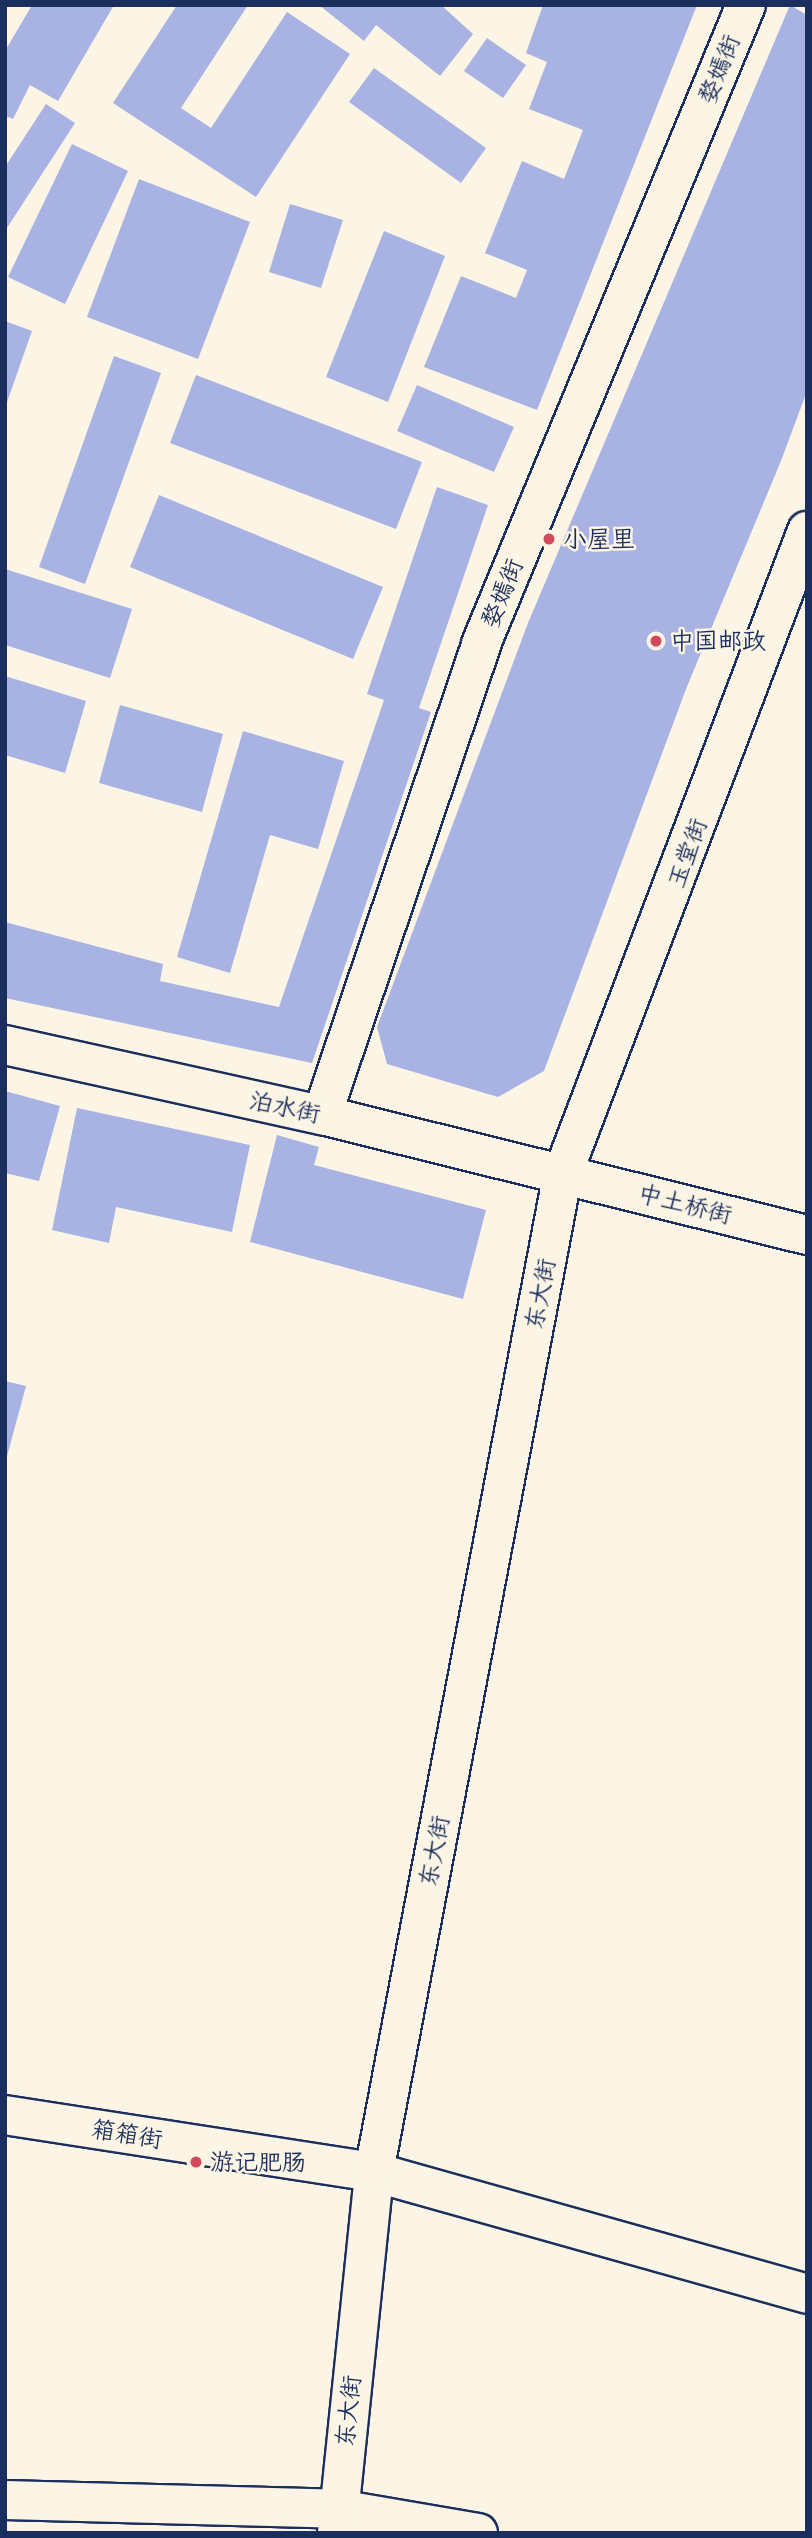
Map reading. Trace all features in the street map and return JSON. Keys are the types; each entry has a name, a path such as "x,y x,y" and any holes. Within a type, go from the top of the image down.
{"street":[{"name":"婺嫣街","path":"322,1115 481,644 746,5"},
{"name":"玉堂街","path":"563,1173 807,531"},
{"name":"泊水街","path":"5,1045 322,1115 563,1173"},
{"name":"中土桥街","path":"563,1173 807,1235"},
{"name":"东大街","path":"337,2521 374,2172 563,1173"},
{"name":"箱箱街","path":"5,2115 374,2172 807,2294"},
{"path":"5,2500 337,2521 478,2533"}],"building":[{"path":"32,5 114,5 58,101 30,85 13,119 5,116 5,51"},
{"path":"177,5 248,5 181,108 211,128 287,12 350,54 256,197 113,103"},
{"path":"319,5 441,5 473,34 440,76 376,25 364,41"},
{"path":"543,5 697,5 537,410 424,367 461,276 516,298 527,270 485,253 522,161 564,179 583,130 529,109 547,62 526,53"},
{"path":"790,5 807,15 807,391 781,461 686,689 544,1071 498,1097 387,1064 377,1027 528,623"},
{"path":"487,38 526,65 503,98 464,71"},
{"path":"374,68 486,148 461,183 349,102"},
{"path":"46,104 75,123 5,231 5,167"},
{"path":"72,144 128,171 65,304 8,277"},
{"path":"139,179 250,222 198,359 87,317"},
{"path":"290,204 343,220 321,288 269,272"},
{"path":"384,231 445,256 388,402 326,377"},
{"path":"5,321 32,331 6,405 5,405"},
{"path":"114,356 161,373 85,584 39,567"},
{"path":"196,375 422,462 396,529 170,443"},
{"path":"417,385 514,427 494,472 397,431"},
{"path":"437,487 488,505 419,708 431,712 312,1063 5,998 5,922 163,964 160,981 279,1007 384,700 367,694"},
{"path":"159,495 383,587 353,659 130,567"},
{"path":"5,569 132,609 110,678 5,645"},
{"path":"5,676 86,701 65,773 5,755"},
{"path":"120,705 223,734 202,812 99,783"},
{"path":"243,731 344,761 318,849 270,835 230,973 177,957"},
{"path":"5,1091 60,1106 39,1181 5,1173"},
{"path":"77,1108 250,1145 232,1232 116,1207 109,1243 52,1230"},
{"path":"277,1135 319,1147 314,1165 486,1210 463,1299 250,1242"},
{"path":"5,1381 26,1386 6,1460 5,1460"}],"place":[{"name":"小屋里","path":"549,539"},
{"name":"中国邮政","path":"656,641"},
{"name":"游记肥肠","path":"196,2162"}]}
